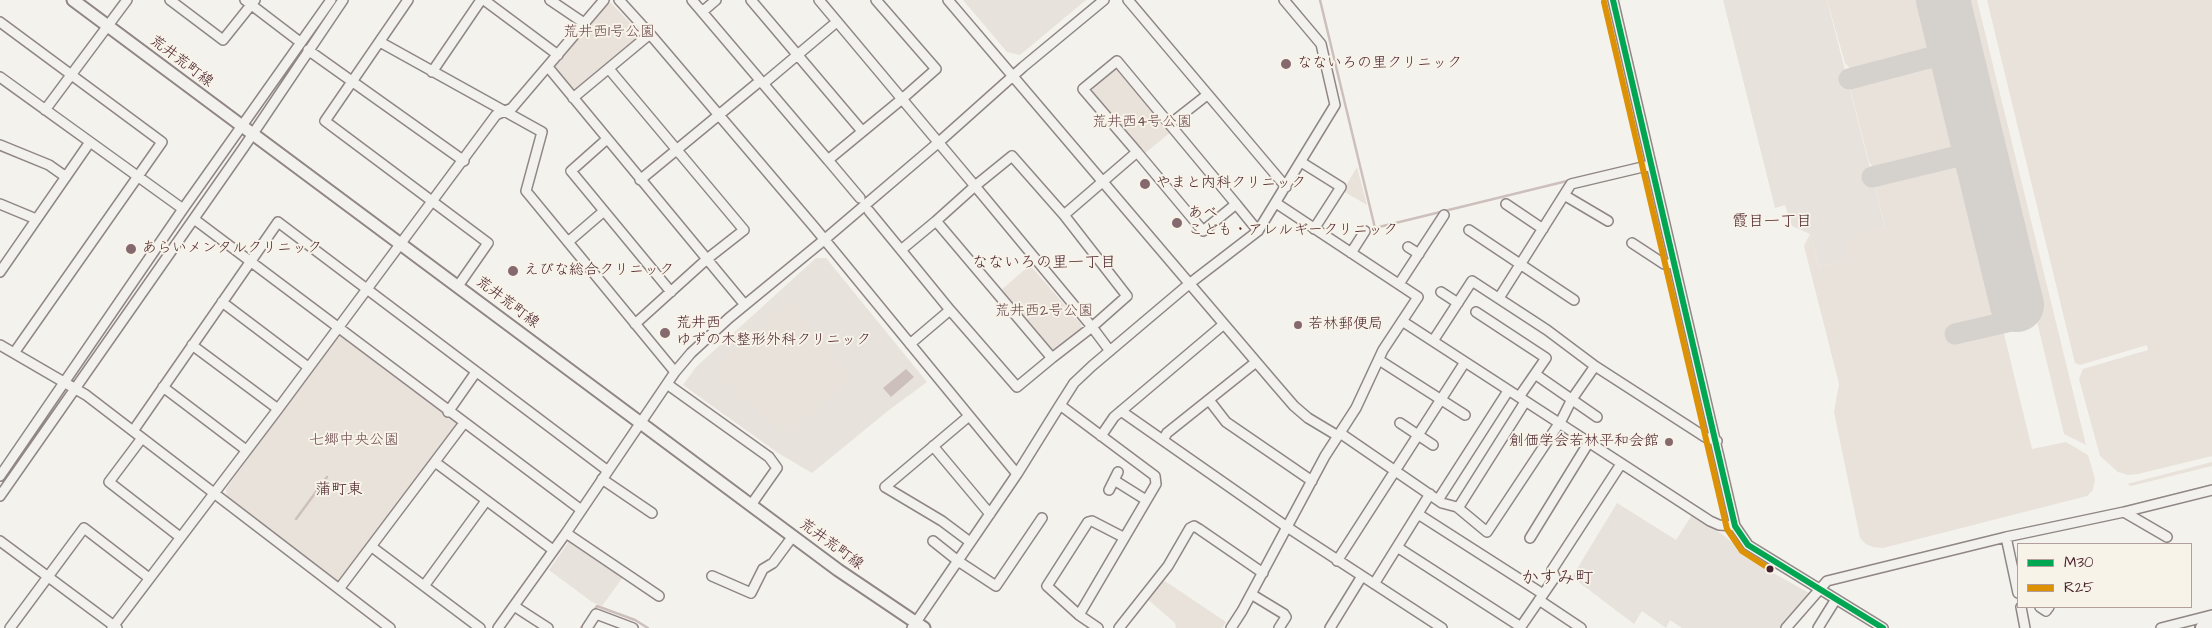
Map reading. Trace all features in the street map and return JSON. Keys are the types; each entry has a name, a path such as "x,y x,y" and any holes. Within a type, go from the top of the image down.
{"highway":[{"path":"2203,628 2212,626"}],"main road":[{"name":"荒井荒町線","path":"73,0 750,505 917,626"}],"street":[{"path":"45,110 127,0"},
{"path":"170,0 223,40 250,2 300,42"},
{"path":"0,476 183,209 331,0"},
{"path":"0,496 253,134 343,0"},
{"path":"408,0 325,121 488,243 458,286"},
{"path":"432,72 482,0 558,55"},
{"path":"550,0 584,23"},
{"path":"0,541 114,627 278,409 366,288 464,161 496,115 512,108 604,0"},
{"path":"619,0 718,114 1018,474"},
{"path":"692,0 860,198"},
{"path":"702,12 716,0"},
{"path":"751,0 862,131"},
{"path":"819,0 1092,327 1110,352"},
{"path":"828,160 936,69 876,0"},
{"path":"948,0 1294,406 1308,418 1339,435 1434,497 1456,507 1487,532 1595,366"},
{"path":"498,628 566,533 580,509 675,372 713,332 824,240 1012,76 1104,0"},
{"path":"1128,0 1286,187"},
{"path":"917,626 970,542 1018,474 1074,382 1189,284 1258,231 1335,105 1321,44 1284,0"},
{"path":"1613,0 1651,165 1670,263 1717,441 1735,526 1748,545 1883,628"},
{"path":"0,22 162,142 14,353"},
{"path":"640,180 718,114 798,56 833,26"},
{"path":"573,98 650,34"},
{"path":"380,42 542,132 526,191 675,372"},
{"path":"308,50 464,161"},
{"path":"1236,204 1203,231 1083,89 1117,61 1170,124 1236,204 1258,231"},
{"path":"548,67 745,305"},
{"path":"609,68 744,230 707,259 635,324"},
{"path":"0,78 183,209"},
{"path":"1170,124 1207,95"},
{"path":"607,139 571,171 671,292"},
{"path":"0,272 90,142"},
{"path":"0,145 49,165 66,177"},
{"path":"1064,215 1137,152"},
{"path":"869,210 901,250 950,310 1017,387 1092,327 1127,296 1064,215 1012,156 901,250"},
{"path":"1301,162 1341,187 1314,229"},
{"path":"1499,298 1571,184 1651,165"},
{"path":"1564,195 1608,221"},
{"path":"1231,628 1312,481 1356,408 1379,360 1418,297 1276,203"},
{"path":"0,204 36,219"},
{"path":"1506,204 1543,228"},
{"path":"568,242 604,211"},
{"path":"1399,284 1444,215"},
{"path":"194,219 448,412 580,509"},
{"path":"936,221 1052,358"},
{"path":"133,431 278,222 476,372 652,513"},
{"path":"1469,230 1574,300"},
{"path":"1351,253 1365,231"},
{"path":"1632,243 1670,263"},
{"path":"1408,247 1419,254"},
{"path":"1433,342 1472,281 1547,330 1595,366 1705,437 1717,441"},
{"path":"1441,292 1458,303"},
{"path":"222,302 308,367"},
{"path":"910,344 950,310"},
{"path":"1456,507 1460,505 1546,358 1476,312"},
{"path":"1402,321 1621,464 1719,525 1735,526"},
{"path":"1101,436 1121,411 1224,324"},
{"path":"0,345 74,388 214,492 390,628"},
{"path":"192,345 278,409"},
{"path":"1379,360 1465,415"},
{"path":"1162,440 1167,433 1256,362"},
{"path":"1337,561 1466,362"},
{"path":"448,412 476,372"},
{"path":"1535,374 1598,417"},
{"path":"667,384 769,457 777,468 750,505"},
{"path":"163,387 246,450"},
{"path":"1374,584 1418,514 1434,497 1508,391"},
{"path":"1209,400 1226,422 1312,481"},
{"path":"1060,405 1155,476 1156,484 1123,537 1079,615"},
{"path":"1121,411 1337,561 1442,628"},
{"path":"969,416 885,487 942,521 970,542"},
{"path":"339,589 464,423"},
{"path":"1400,423 1433,445"},
{"path":"142,438 109,482 180,537"},
{"path":"1530,538 1589,442"},
{"path":"933,446 990,514"},
{"path":"435,462 553,550"},
{"path":"1397,547 1520,628 1555,576 1552,570 1621,464"},
{"path":"1109,490 1116,476 1146,500"},
{"path":"1786,628 1827,582 2006,537 2124,512 2212,490"},
{"path":"424,586 486,501"},
{"path":"2124,512 2167,537"},
{"path":"1418,514 1541,597 1581,628"},
{"path":"933,541 958,561 996,586 1042,518"},
{"path":"1098,628 1079,615 1047,586 1088,522 1092,521 1123,537"},
{"path":"1119,628 1168,566 1190,528 1194,526 1263,572"},
{"path":"10,628 84,528 149,578"},
{"path":"566,533 659,596"},
{"path":"712,576 751,593 763,569 773,563 793,536"},
{"path":"2006,537 2017,587"},
{"path":"372,547 480,628"},
{"path":"1330,628 1362,576"},
{"path":"1251,594 1284,614 1286,617 1279,628"},
{"path":"1818,628 1836,599"},
{"path":"514,606 548,628"},
{"path":"2021,608 2025,628"},
{"path":"587,628 596,614 633,628"},
{"path":"2161,628 2212,615"}],"shaded area":[{"path":"963,0 1086,0 1020,55 1007,52"},
{"path":"1723,0 1827,0 1885,227 1844,236 1850,260 1819,267 1810,234 1792,226 1785,205 1775,208"},
{"path":"816,258 826,258 927,382 889,410 812,473 778,453 683,385 696,367"},
{"path":"906,369 914,377 891,397 883,388"},
{"path":"1617,503 1676,540 1692,515 1723,535 1764,568 1813,595 1784,628 1682,628 1670,620 1666,628 1642,611 1634,624 1572,577"},
{"path":"570,540 623,577 602,606 592,602 549,570"}],"green space":[{"path":"1827,0 1924,0 1933,39 1932,44 1924,53 1852,70 1845,63"},
{"path":"1960,0 1977,0 2086,445 2064,434"},
{"path":"1987,0 2212,0 2212,456 2128,475 2118,472 2100,456 2079,379 2083,369 2148,350 2147,345 2080,365 2075,363"},
{"name":"荒井西1号公園","path":"605,3 611,3 638,31 638,38 577,89 573,90 553,67 553,63"},
{"path":"1925,64 1935,66 1941,72 1957,137 1955,146 1945,153 1881,169 1874,168 1869,162 1850,88 1856,80"},
{"name":"荒井西4号公園","path":"1114,69 1120,70 1172,131 1144,154 1093,94 1093,86"},
{"path":"1950,164 1960,166 1966,175 2001,318 1997,323 1953,331 1954,338 2001,328 2003,330 2032,449 2066,442 2088,455 2095,479 2093,490 2087,496 1883,548 1873,547 1866,544 1860,538 1834,412 1839,384 1804,246 1810,234 1819,267 1849,260 1844,236 1885,226 1875,187 1879,181"},
{"path":"1357,167 1367,205 1343,191"},
{"name":"荒井西2号公園","path":"1030,265 1081,324 1081,331 1055,352 1051,352 1000,291"},
{"path":"789,300 853,378 785,435 712,370"},
{"name":"七郷中央公園","path":"341,335 346,335 464,423 342,582 336,582 227,498 226,489 335,339"},
{"path":"2212,462 2212,466 2131,486 2127,484"},
{"path":"1159,577 1226,622 1222,628 1176,628 1175,623 1144,596"}],"waterway":[{"path":"1320,0 1375,228 1571,180"},
{"path":"1632,165 1645,162"},
{"path":"1648,173 1650,181"},
{"path":"296,519 327,477"},
{"path":"594,611 597,606 635,620 648,628"},
{"path":"581,628 586,621"}],"taxiway":[{"path":"1849,79 1955,51"},
{"path":"1872,177 1979,151"},
{"path":"1955,334 2020,319"}],"runway":[{"path":"1943,0 2017,305"}],"transit line":[{"name":"M30","path":"1613,0 1735,526 1748,545 1883,628"},
{"name":"R25","path":"1604,2 1727,529 1742,551 1770,569"}],"place":[{"name":"なないろの里クリニック","path":"1286,64"},
{"name":"やまと内科クリニック","path":"1145,184"},
{"name":"あべ こども・アレルギークリニック","path":"1177,223"},
{"name":"あらいメンタルクリニック","path":"131,249"},
{"name":"えびな総合クリニック","path":"513,271"},
{"name":"若林郵便局","path":"1298,325"},
{"name":"荒井西 ゆずの木整形外科クリニック","path":"665,333"},
{"name":"創価学会若林平和会館","path":"1669,442"}],"district":[{"name":"霞目一丁目","path":"1772,223"},
{"name":"なないろの里一丁目","path":"1044,264"},
{"name":"蒲町東","path":"339,491"},
{"name":"かすみ町","path":"1557,579"}]}
